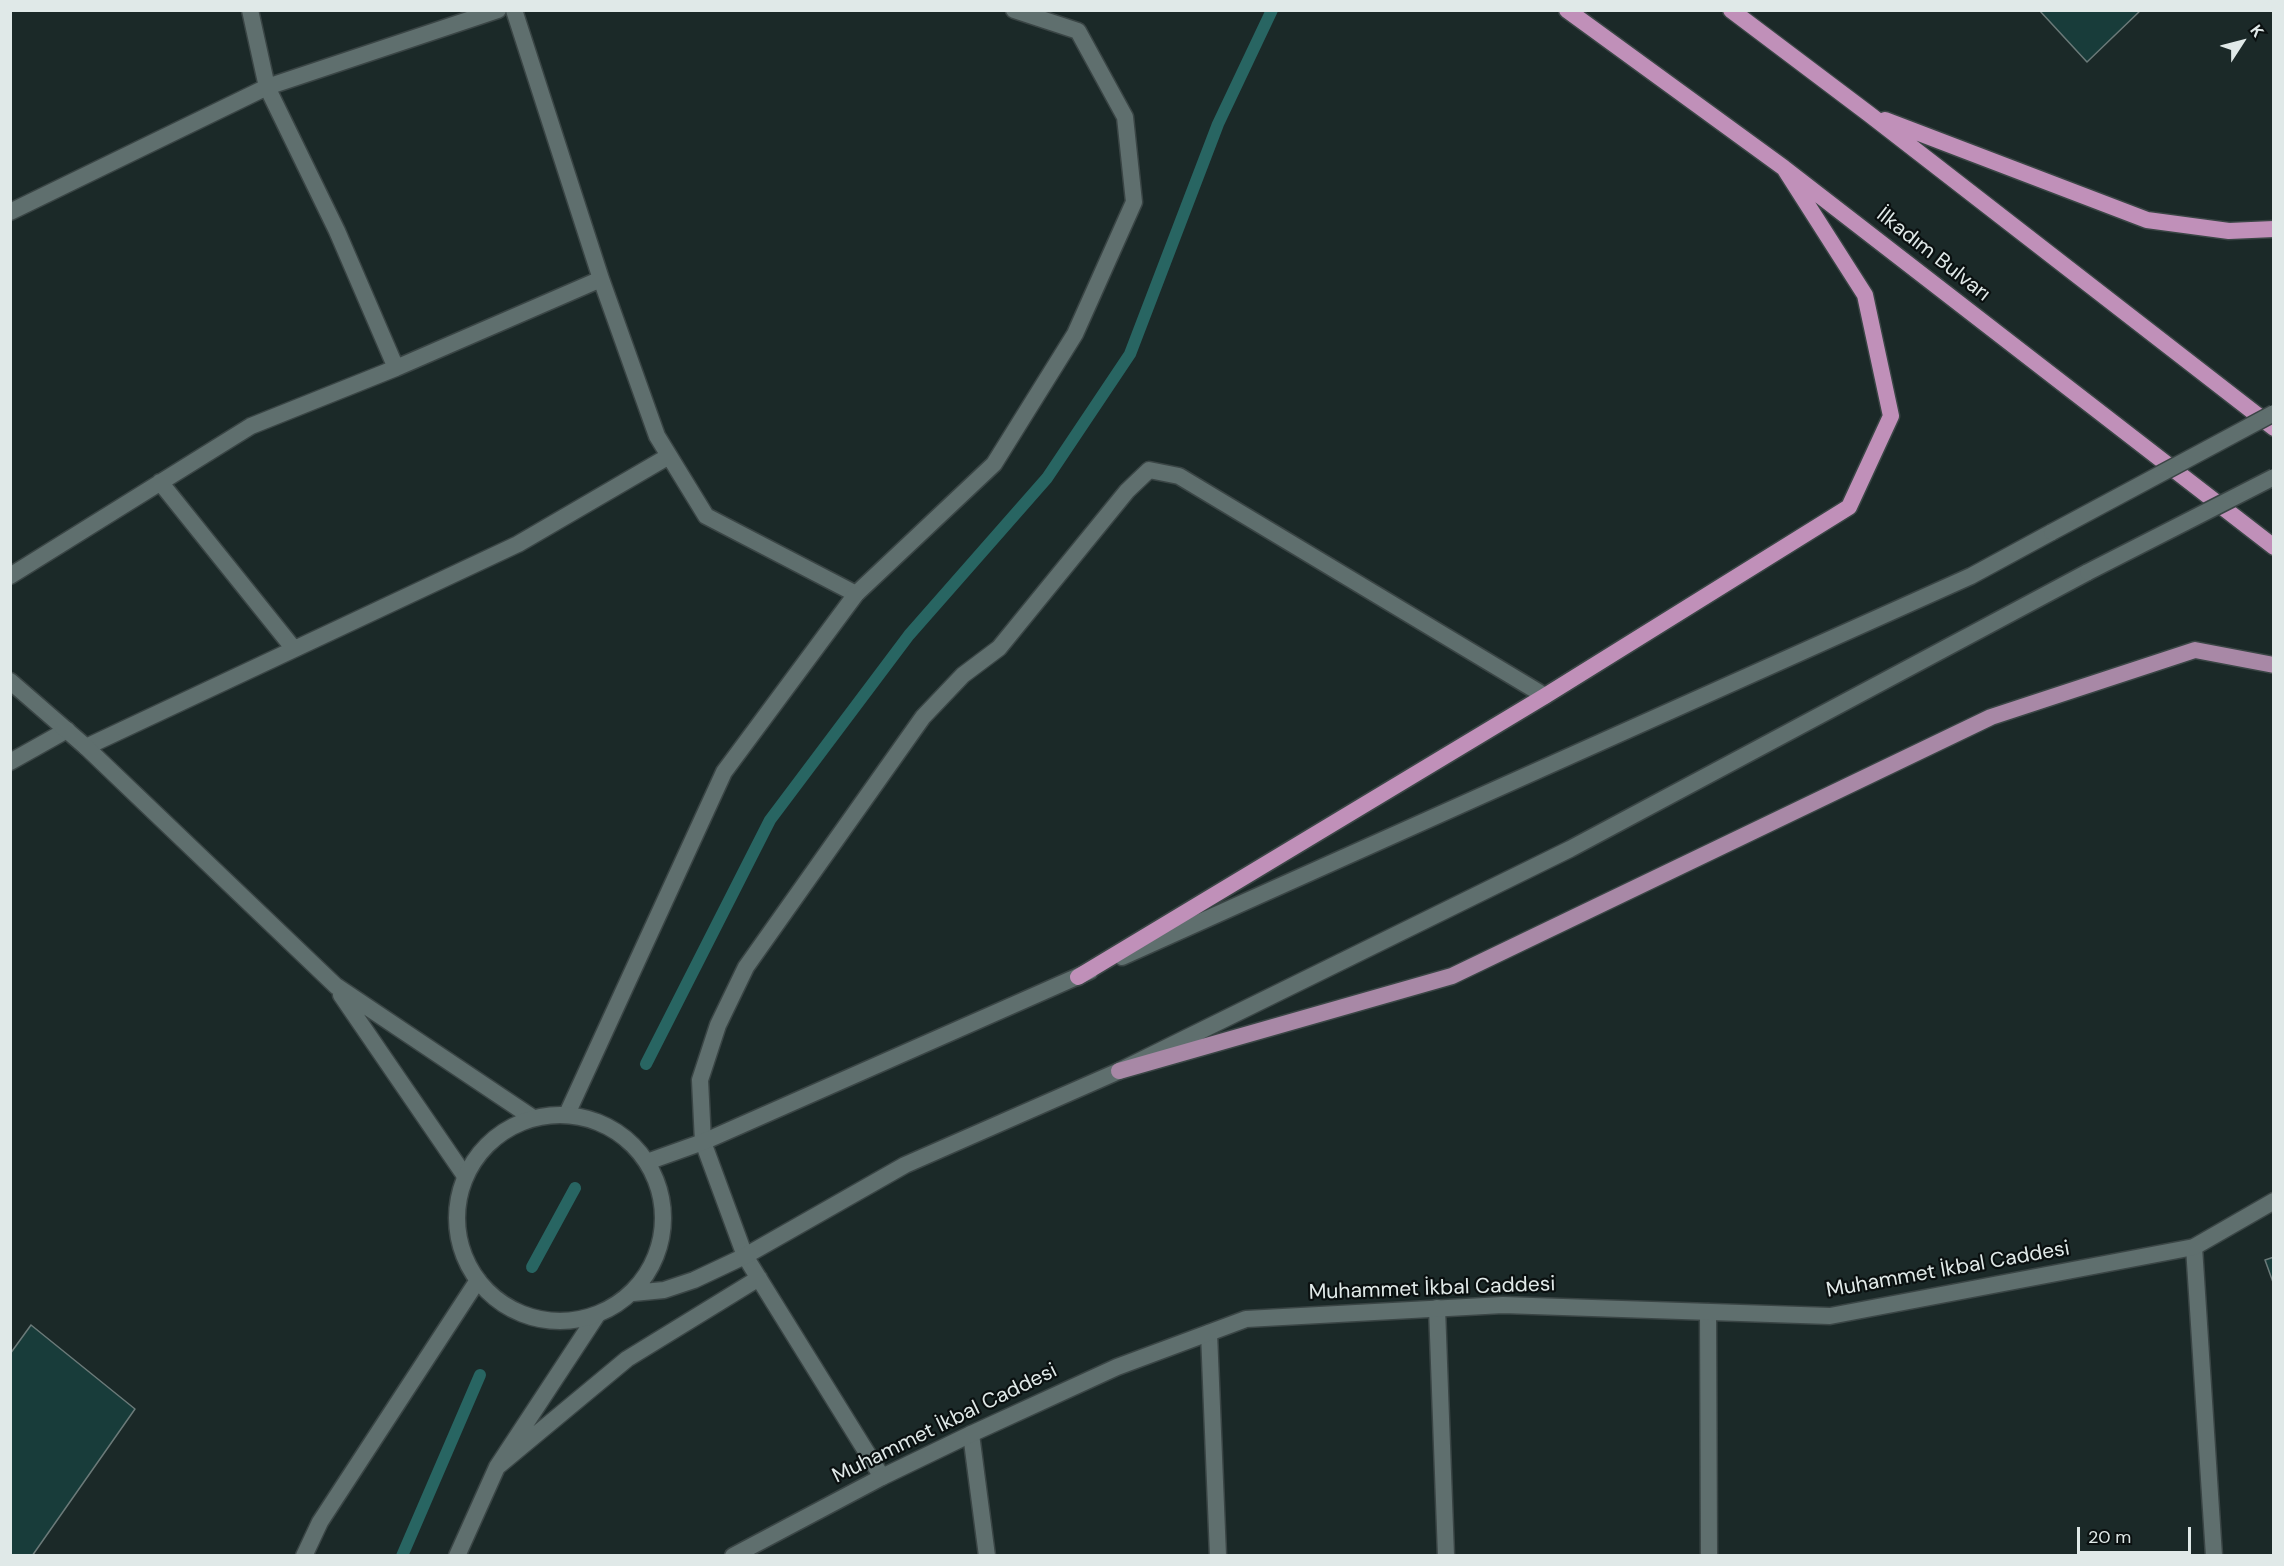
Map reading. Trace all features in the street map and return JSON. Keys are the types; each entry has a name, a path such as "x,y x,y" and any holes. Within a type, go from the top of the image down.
{"highway":[{"name":"İlkadım Bulvarı","path":"1567,10 1784,168 2271,546"},
{"path":"1731,10 2274,428"},
{"path":"1869,114 2147,220 2229,231 2274,229"},
{"path":"1078,976 1545,696 1849,507 1892,416 1865,295 1784,168"}],"main road":[{"path":"1119,1071 1452,976 1991,717 2195,650 2274,665"}],"street":[{"path":"250,10 267,87 337,231 396,368"},
{"path":"10,212 267,87 498,10"},
{"path":"514,10 602,279 657,436 706,516 856,594"},
{"path":"567,1114 724,772 856,594 994,464 1075,334 1134,202 1125,117 1078,31 1014,10"},
{"path":"10,576 251,426 396,368 602,279"},
{"path":"648,1162 703,1142 1078,976 1971,576 2274,413"},
{"path":"86,747 518,544 669,456"},
{"path":"882,1477 745,1256 703,1142 700,1080 718,1025 746,967 923,717 963,675 999,648 1127,491 1149,470 1179,476 1545,696"},
{"path":"633,1293 664,1290 694,1280 745,1256 905,1165 1119,1071 1570,849 2088,572 2274,477"},
{"path":"160,483 294,649"},
{"path":"10,681 86,747 336,986 533,1118"},
{"path":"10,762 67,730"},
{"path":"336,986 465,1176"},
{"path":"567,1114 595,1121 621,1134 635,1146 648,1162 661,1194 663,1230 654,1264 633,1293 597,1315 571,1321 545,1320 520,1313 496,1299 478,1280 464,1256 458,1230 458,1202 465,1176 482,1150 505,1131 533,1118 567,1114"},
{"name":"Muhammet İkbal Caddesi","path":"732,1556 758,1549 882,1477 971,1434 1118,1367 1246,1319 1503,1305 1830,1316 2194,1247 2274,1201"},
{"path":"2194,1247 2214,1556"},
{"path":"497,1467 627,1359 759,1278"},
{"path":"304,1556 320,1522 478,1280"},
{"path":"1437,1308 1446,1556"},
{"path":"1708,1312 1709,1556"},
{"path":"457,1556 497,1467 597,1315"},
{"path":"1209,1333 1218,1556"},
{"path":"971,1434 987,1556"}],"building":[{"path":"2039,10 2141,10 2087,62"},
{"path":"2274,1257 2274,1285 2265,1260"},
{"path":"31,1325 135,1409 32,1556 10,1556 10,1354"}],"waterway":[{"path":"646,1064 770,820 909,635 1047,478 1130,354 1218,124 1272,10"},
{"path":"532,1267 575,1188"},
{"path":"402,1556 480,1375"}]}
